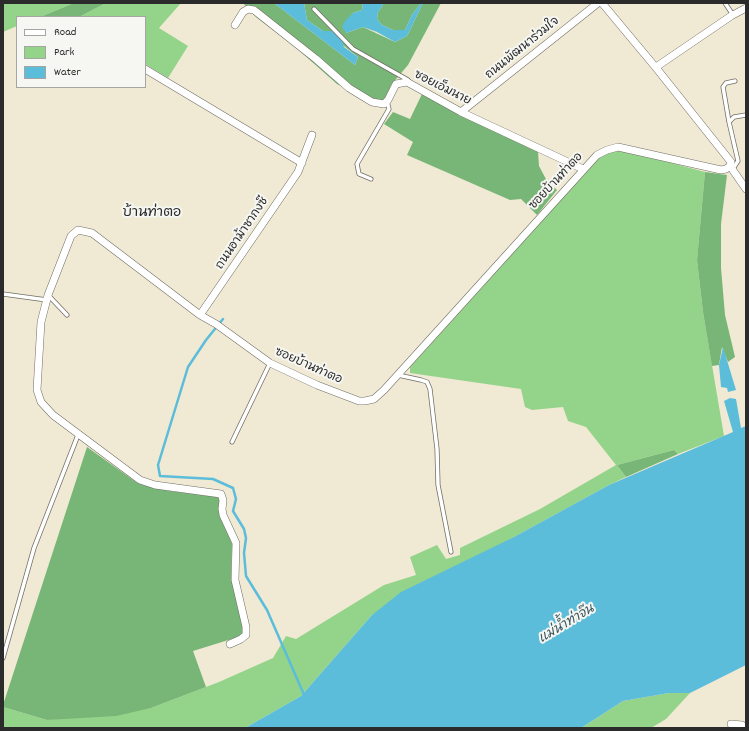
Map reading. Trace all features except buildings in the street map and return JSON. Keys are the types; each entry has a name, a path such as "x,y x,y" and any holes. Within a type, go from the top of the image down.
{"street":[{"name":"ถนนพัฒนาร่วมใจ","path":"463,111 598,3"},
{"path":"602,3 731,162 731,168 746,189"},
{"path":"657,69 659,65 733,15 746,8"},
{"path":"234,25 243,12 248,9 254,10 357,94 372,102 384,104 387,102"},
{"path":"146,70 302,163"},
{"name":"ซอยเอ็มนาย","path":"387,102 396,84 407,82 583,170"},
{"name":"ถนนอาม้าซากงซี","path":"200,316 298,172 312,135"},
{"name":"ซอยบ้านท่าตอ","path":"230,644 241,639 246,634 246,627 235,580 236,542 223,515 223,500 221,494 155,485 140,480 78,435 53,415 41,402 37,390 42,322 48,298 71,236 78,230 92,233 200,316 216,324 270,363 317,385 365,402 374,399 397,375 597,155 607,150 618,148 721,170 731,168"},
{"path":"732,724 742,725 746,728"}],"lane":[{"path":"725,3 733,15"},
{"path":"314,9 353,49 463,111"},
{"path":"731,168 738,161 723,87 726,83 735,81"},
{"path":"371,179 359,174 357,164 389,109 387,102"},
{"path":"729,122 734,117 746,115"},
{"path":"3,294 48,298 67,315"},
{"path":"232,442 270,363"},
{"path":"397,375 427,382 430,389 437,449 438,485 451,552"},
{"path":"3,658 34,548 78,435"}],"green space":[{"path":"3,3 74,3 42,16 16,16 16,26 3,32"},
{"path":"74,3 106,3 81,16 42,16"},
{"path":"106,3 181,3 159,28 188,46 168,78 146,65 146,16 81,16"},
{"path":"243,3 274,3 355,65 358,57 344,46 332,31 323,31 307,20 304,3 363,3 362,10 353,13 346,33 363,27 395,42 407,36 423,3 441,3 408,65 391,85 385,107 337,84 294,46 256,17"},
{"path":"383,3 421,3 412,15 405,30 393,30 382,25 377,19 378,12"},
{"path":"422,94 538,152 539,166 547,181 557,190 537,215 521,199 510,200 407,155 413,142 384,124 393,112 410,119"},
{"path":"614,150 627,151 705,172 697,260 703,312 724,436 678,454 674,450 617,465 626,477 372,615 301,696 245,728 3,728 3,707 47,720 151,708 219,682 273,658 286,636 296,639 384,585 416,575 410,557 437,545 446,559 460,555 460,548 540,509 616,465 586,427 568,421 563,407 532,410 525,407 521,389 410,373 410,367 602,154"},
{"path":"705,172 727,175 721,224 721,268 725,315 735,357 728,362 722,347 719,365 712,366 703,312 697,260"},
{"path":"87,447 136,482 143,485 170,491 219,497 219,506 232,544 231,578 244,632 238,637 193,651 206,687 151,708 116,716 47,720 3,707 3,705"},
{"path":"674,450 678,454 626,477 617,465"},
{"path":"669,693 690,693 666,719 651,728 581,728 623,701"}],"water":[{"path":"274,3 304,3 307,20 323,31 332,31 342,39 344,47 358,57 355,65"},
{"path":"363,3 383,3 378,12 377,19 382,25 393,30 405,30 412,15 421,3 423,3 407,36 395,42 377,32 363,27 346,33 342,27 345,21 353,13 362,10"},
{"path":"723,347 736,390 728,392 727,388 721,387 719,365"},
{"name":"แม่น้ำท่าจีน","path":"730,398 736,399 741,428 746,426 746,665 690,693 669,693 623,701 581,728 245,728 301,696 372,615 401,592 514,537 609,485 733,432 724,401"}],"waterway":[{"path":"223,319 206,340 188,367 158,465 160,476 213,479 233,488 236,499 233,511 244,529 246,538 244,553 246,576 267,610 305,697"}],"district":[{"name":"บ้านท่าตอ","path":"152,214"}]}
